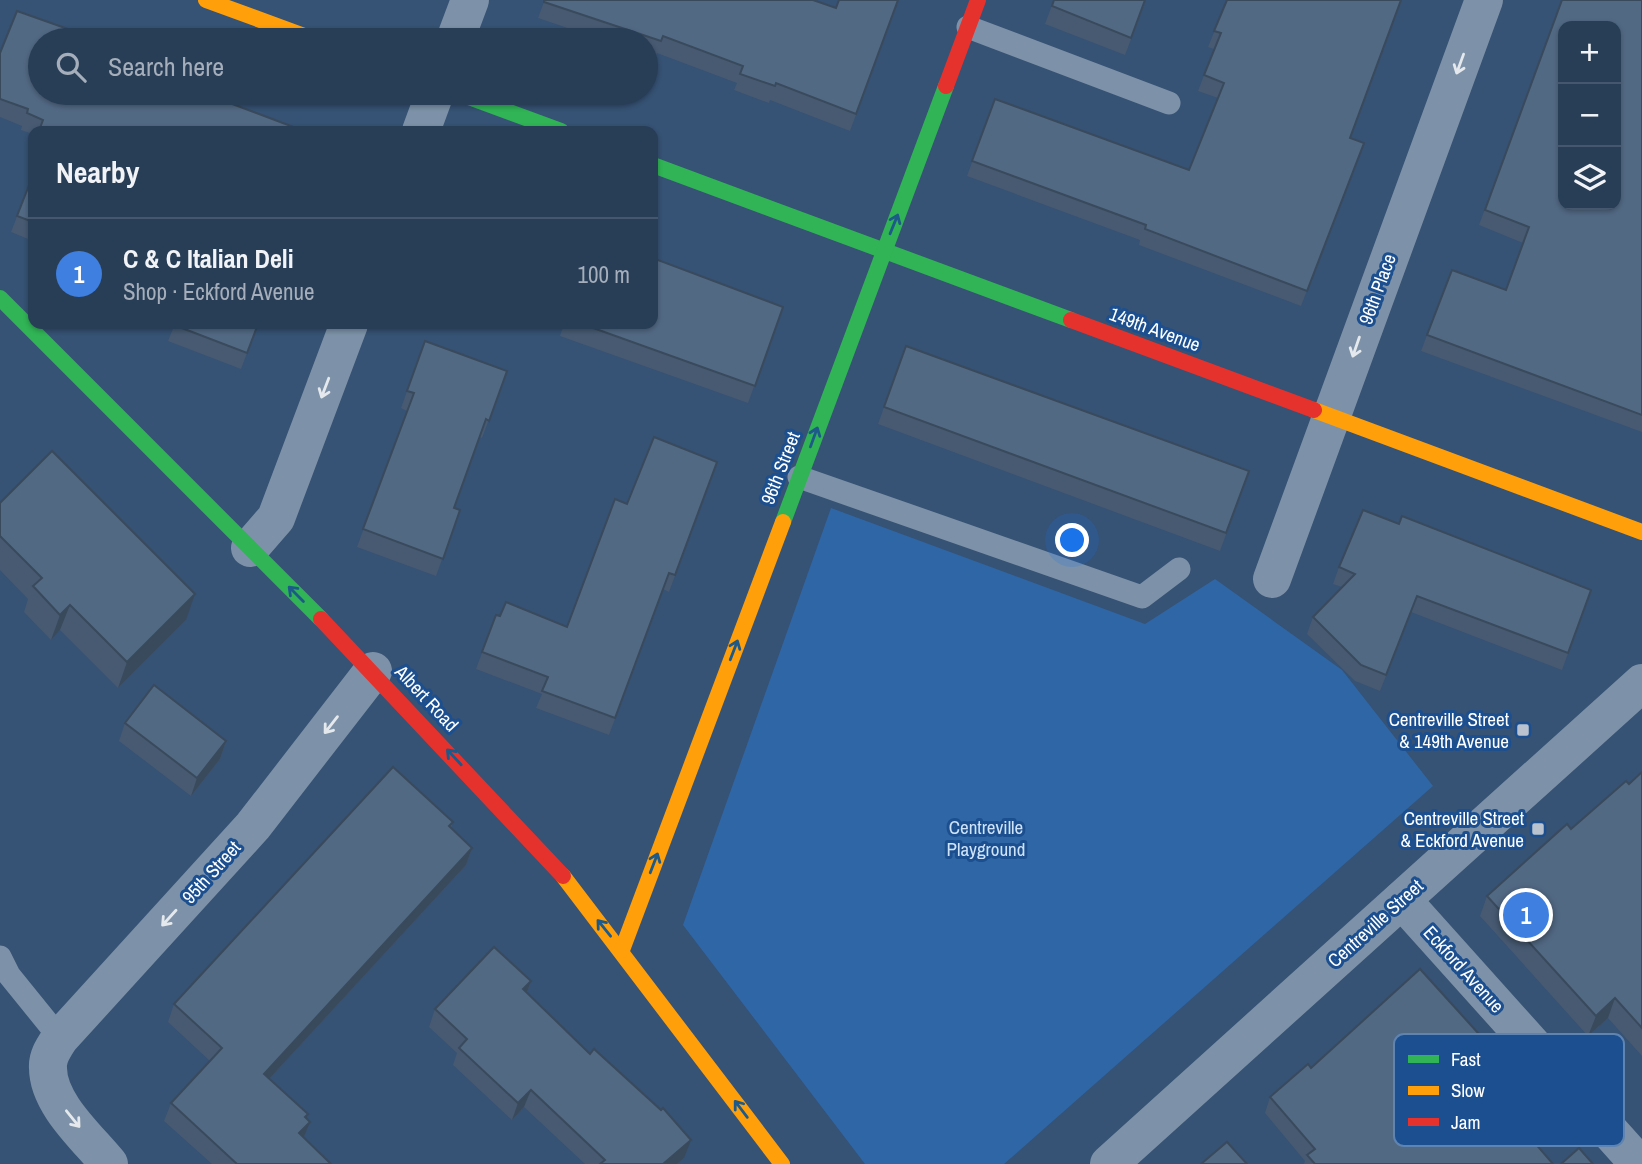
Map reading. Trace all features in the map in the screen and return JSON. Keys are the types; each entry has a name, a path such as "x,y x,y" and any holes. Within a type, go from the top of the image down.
{"street":[{"path":"205,0 282,28"},
{"path":"460,28 470,0"},
{"name":"96th Street","path":"622,950 977,0"},
{"name":"96th Place","path":"1272,579 1484,0"},
{"path":"423,126 431,105"},
{"path":"491,105 547,126"},
{"name":"149th Avenue","path":"658,167 1642,532"},
{"name":"Albert Road","path":"0,298 28,326"},
{"name":"Albert Road","path":"31,329 373,671 549,859 622,950 782,1164"},
{"path":"250,548 276,518 347,329"},
{"name":"95th Street","path":"54,1053 253,826 373,671"},
{"name":"Centreville Street","path":"1109,1164 1642,683"},
{"name":"Eckford Avenue","path":"1402,900 1522,1034"},
{"path":"54,1053 54,1092 109,1164"},
{"name":"Eckford Avenue","path":"1623,1146 1639,1164"}],"lane":[{"path":"968,27 1169,103"},
{"path":"799,477 1142,597 1179,569"},
{"path":"0,957 54,1053"}],"green space":[{"name":"Centreville Playground","path":"831,508 1145,624 1215,579 1342,670 1433,786 1004,1164 865,1164 683,925"}],"building":[{"path":"813,0 836,8 839,0 898,0 856,114 776,83 775,86 740,74 743,66 663,36 661,41 658,40 658,28 622,28 544,2"},
{"path":"1054,0 1145,0 1131,38 1052,6"},
{"path":"1227,0 1401,0 1350,138 1364,143 1307,291 1145,229 1146,225 972,161 995,99 1189,170 1224,83 1204,75 1221,33 1214,31"},
{"path":"1562,0 1642,0 1642,415 1427,335 1452,270 1506,290 1529,227 1485,210"},
{"path":"17,11 65,28 28,28 28,105 235,105 291,126 41,126 43,120 27,113 28,109 0,99 0,53"},
{"path":"28,188 28,220 17,216"},
{"path":"658,260 783,307 755,386 596,329 658,329"},
{"path":"184,329 256,329 247,353"},
{"path":"425,341 507,371 489,421 486,419 454,508 460,510 443,559 363,529 414,393 407,391"},
{"path":"906,346 1249,471 1226,533 884,407"},
{"path":"654,437 717,462 675,575 669,573 615,718 542,691 548,677 482,652 496,615 500,616 506,602 567,627 615,499 627,504"},
{"path":"52,451 195,594 127,662 70,605 60,615 33,586 42,578 0,536 0,503"},
{"path":"1363,510 1399,524 1402,516 1591,590 1568,653 1417,596 1386,675 1361,665 1313,617 1355,574 1339,567"},
{"path":"154,685 226,741 197,778 125,723"},
{"path":"393,767 453,822 449,826 472,848 264,1074 308,1114 305,1117 310,1122 299,1133 331,1164 237,1164 171,1103 222,1048 174,1004"},
{"path":"1642,772 1642,1028 1615,998 1596,1016 1487,896 1567,824 1571,829 1626,781 1629,784"},
{"path":"494,947 531,981 523,989 590,1054 594,1049 661,1110 663,1108 691,1140 663,1164 600,1164 605,1160 531,1090 518,1103 459,1048 467,1039 435,1009"},
{"path":"1420,969 1479,1034 1394,1034 1394,1146 1537,1146 1553,1164 1315,1164 1307,1155 1315,1149 1270,1097 1308,1064 1311,1068"},
{"path":"1227,1142 1247,1164 1201,1164"},
{"path":"1579,1148 1593,1164 1561,1164"}],"traffic: fast":[{"path":"783,522 946,86"},
{"path":"491,105 547,126"},
{"path":"658,167 1071,320"},
{"path":"0,298 28,326"},
{"path":"31,329 321,619"}],"traffic: slow":[{"path":"206,0 282,28"},
{"path":"1314,410 1642,532"},
{"path":"622,950 783,522"},
{"path":"563,876 782,1164"}],"traffic: jam":[{"path":"946,86 978,0"},
{"path":"1071,320 1314,410"},
{"path":"321,619 563,876"}],"place":[{"name":"Centreville Street & 149th Avenue","path":"1523,730"},
{"name":"Centreville Street & Eckford Avenue","path":"1538,829"},
{"name":"C & C Italian Deli","path":"1526,915"}]}
